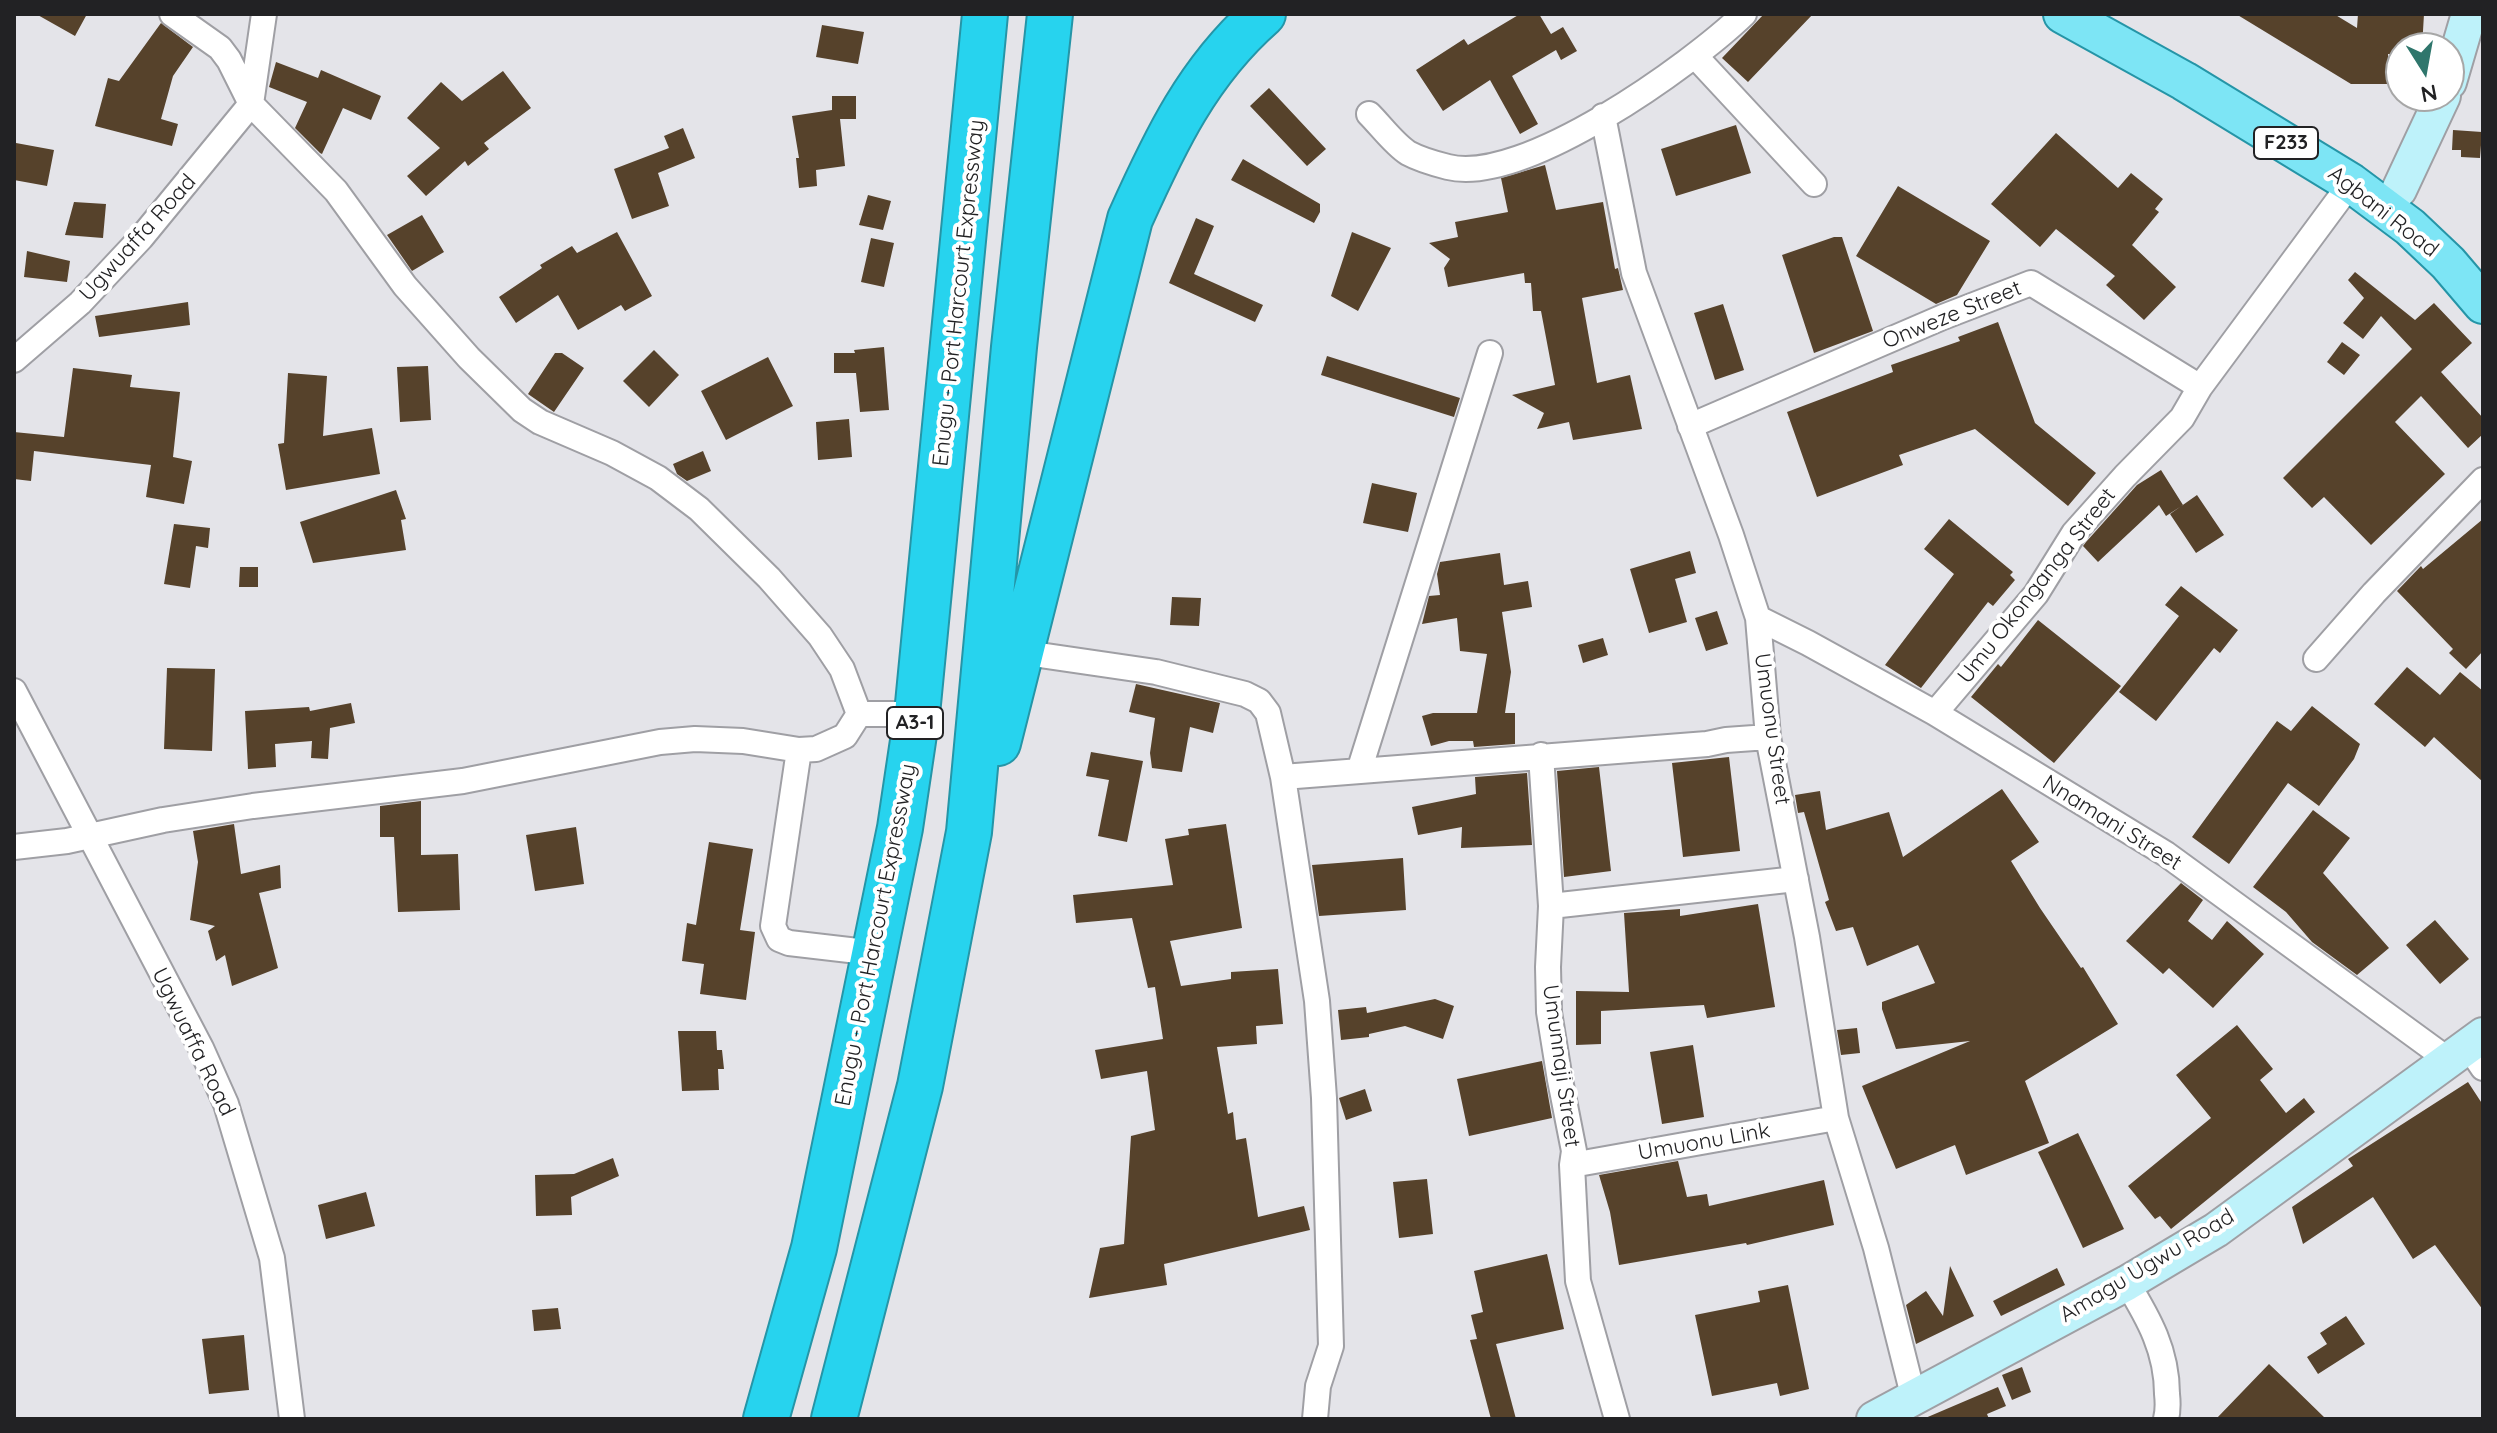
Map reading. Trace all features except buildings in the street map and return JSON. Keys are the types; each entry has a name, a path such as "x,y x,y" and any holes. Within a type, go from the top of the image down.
{"highway":[{"name":"Enugu - Port Harcourt Expressway","path":"766,1419 814,1248 900,828 917,714 985,14"},
{"path":"834,1419 920,1086 969,832 1014,347 1050,14"},
{"path":"969,832 1003,728 1019,652 1130,219 1164,142 1196,88 1263,14"}],"main road":[{"name":"Agbani Road","path":"2063,14 2184,81 2351,183 2392,200 2410,227 2448,263 2483,304"},
{"name":"Agbani Road","path":"2114,14 2189,58 2483,263"}],"street":[{"path":"14,847 38,846 253,806 463,781 660,742 695,739 743,741 799,750 816,749 845,736 859,714 842,669 820,636 769,578 699,509 658,478 612,453 540,422 522,410 469,358 405,286 336,191 251,104 220,48 172,14"},
{"path":"251,104 264,14"},
{"path":"1369,114 1407,152 1450,168 1478,170 1519,160 1603,116 1671,75 1744,14"},
{"path":"1696,57 1814,184"},
{"name":"Ugwuaffa Road","path":"14,360 80,303 131,249 251,104"},
{"path":"2392,200 2435,112"},
{"name":"Umuonu Street","path":"1603,116 1634,273 1731,535 1758,618 1768,737 1796,879 1836,1118 1876,1248 1891,1413"},
{"name":"Umu Okonganga Street","path":"1935,713 2036,594 2074,533 2182,418 2200,387 2351,183"},
{"name":"Onweze Street","path":"1690,426 2031,283 2200,387"},
{"path":"1359,771 1490,353"},
{"path":"2316,659 2374,593 2483,480"},
{"name":"Nnamani Street","path":"1758,618 1935,713 2166,854 2470,1052"},
{"path":"1019,652 1156,672 1245,694 1259,701 1268,713 1283,777 1317,1001 1324,1098 1331,1346 1318,1386 1315,1419"},
{"name":"Ugwuaffa Road","path":"14,691 201,1048 226,1104 272,1258 292,1419"},
{"path":"859,714 917,714"},
{"path":"1283,777 1768,737"},
{"path":"799,750 773,926 779,939 789,943 875,953"},
{"name":"Umunnaji Street","path":"1541,755 1551,906 1549,1012 1574,1151 1572,1165 1578,1281 1617,1419"},
{"path":"1551,906 1796,879"},
{"name":"Amagu Ugwu Road","path":"1891,1413 2127,1283 2216,1230 2470,1052"},
{"name":"Umuonu Link","path":"1572,1165 1836,1118"},
{"path":"2127,1283 2152,1325 2163,1354 2167,1374 2166,1419"}]}
